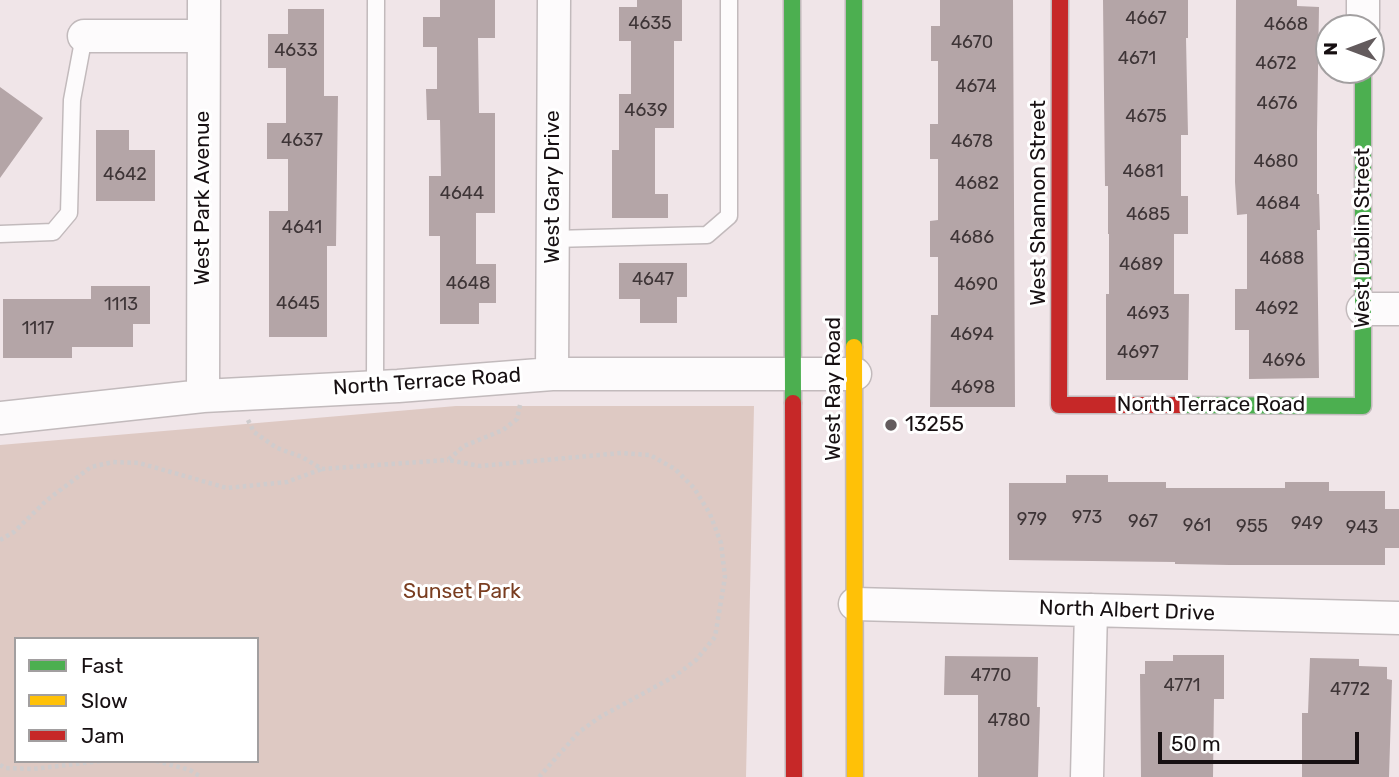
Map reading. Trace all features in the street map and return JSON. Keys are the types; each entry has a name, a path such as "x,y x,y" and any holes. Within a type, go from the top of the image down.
{"main road":[{"name":"West Ray Road","path":"792,0 794,777"},
{"name":"West Ray Road","path":"854,0 855,777"},
{"name":"West Shannon Street","path":"1059,405 1060,0"},
{"name":"West Dublin Street","path":"1363,84 1363,405"},
{"name":"North Terrace Road","path":"1059,405 1363,405"}],"street":[{"name":"West Park Avenue","path":"203,396 204,0"},
{"name":"West Gary Drive","path":"539,375 553,239 554,0"},
{"path":"84,36 203,36"},
{"path":"1363,309 1399,309"},
{"name":"North Terrace Road","path":"0,418 203,396 539,375 855,374"},
{"name":"North Albert Drive","path":"855,604 1399,618"},
{"path":"1087,777 1091,610"}],"lane":[{"path":"375,387 376,0"},
{"path":"553,239 706,235 729,216 729,0"},
{"path":"0,234 53,232 69,213 72,100 84,36"}],"path":[{"path":"448,460 464,446 503,430 517,419 539,375"},
{"path":"235,394 254,432 277,448 302,457 322,469"},
{"path":"0,540 14,532 47,500 91,467 113,462 139,463 227,488 287,482 322,469 448,460 480,466 621,453 650,456 675,469 694,488 710,514 721,543 725,577 715,637 696,660 675,676 600,717 579,732 539,777"},
{"path":"0,765 5,768 33,769 85,763"},
{"path":"164,763 190,770 201,777"}],"green space":[{"name":"Sunset Park","path":"456,406 754,406 746,777 0,777 0,445"}],"building":[{"path":"440,0 495,0 495,38 478,38 479,113 495,113 495,213 476,213 476,264 496,264 496,303 479,303 479,324 440,324 440,236 429,236 429,176 441,176 440,120 427,120 426,89 437,89 437,47 423,47 423,17 440,17"},
{"path":"637,0 682,0 682,41 674,41 674,128 655,128 655,194 668,194 668,218 612,218 612,150 619,150 619,94 631,94 631,41 619,41 619,7 637,7"},
{"path":"940,0 1013,0 1015,407 930,407 931,315 938,315 938,257 930,257 930,221 938,220 938,159 930,159 930,124 938,124 938,61 931,61 931,26 940,26"},
{"path":"1103,0 1188,0 1188,135 1181,135 1181,196 1188,196 1188,234 1174,234 1174,294 1189,294 1188,380 1106,380 1109,234 1108,186 1105,186"},
{"path":"1236,0 1297,0 1297,6 1319,7 1319,14 1315,14 1315,84 1318,84 1317,194 1320,230 1317,230 1319,378 1249,379 1249,330 1235,330 1235,289 1247,289 1247,214 1237,215"},
{"path":"288,9 324,9 324,96 338,96 336,246 327,246 327,337 269,337 269,211 288,211 288,159 267,159 267,123 286,123 286,68 268,68 268,34 288,34"},
{"path":"0,87 43,118 0,178"},
{"path":"96,130 129,130 129,150 155,150 155,201 96,201"},
{"path":"619,263 687,263 687,297 677,297 677,323 640,323 640,299 619,299"},
{"path":"91,286 150,286 150,324 133,324 133,347 72,347 72,358 3,358 3,299 91,299"},
{"path":"1066,475 1108,475 1108,482 1166,482 1166,488 1285,488 1285,482 1329,482 1329,491 1385,491 1385,509 1399,509 1399,548 1385,548 1385,565 1009,560 1009,483 1066,483"},
{"path":"1173,655 1224,655 1224,699 1214,699 1213,777 1141,777 1140,674 1145,674 1145,661 1173,661"},
{"path":"945,656 1038,657 1038,777 978,777 978,695 944,695"},
{"path":"1310,658 1359,659 1359,666 1387,667 1387,679 1392,680 1389,777 1302,777 1302,713 1308,713"}],"traffic: fast":[{"path":"792,0 793,403"},
{"path":"854,0 854,347"},
{"path":"1179,405 1363,406 1363,84"}],"traffic: slow":[{"path":"854,347 855,777"}],"traffic: jam":[{"path":"1060,0 1059,405 1179,405"},
{"path":"793,403 794,777"}],"place":[{"name":"13255","path":"891,425"}]}
